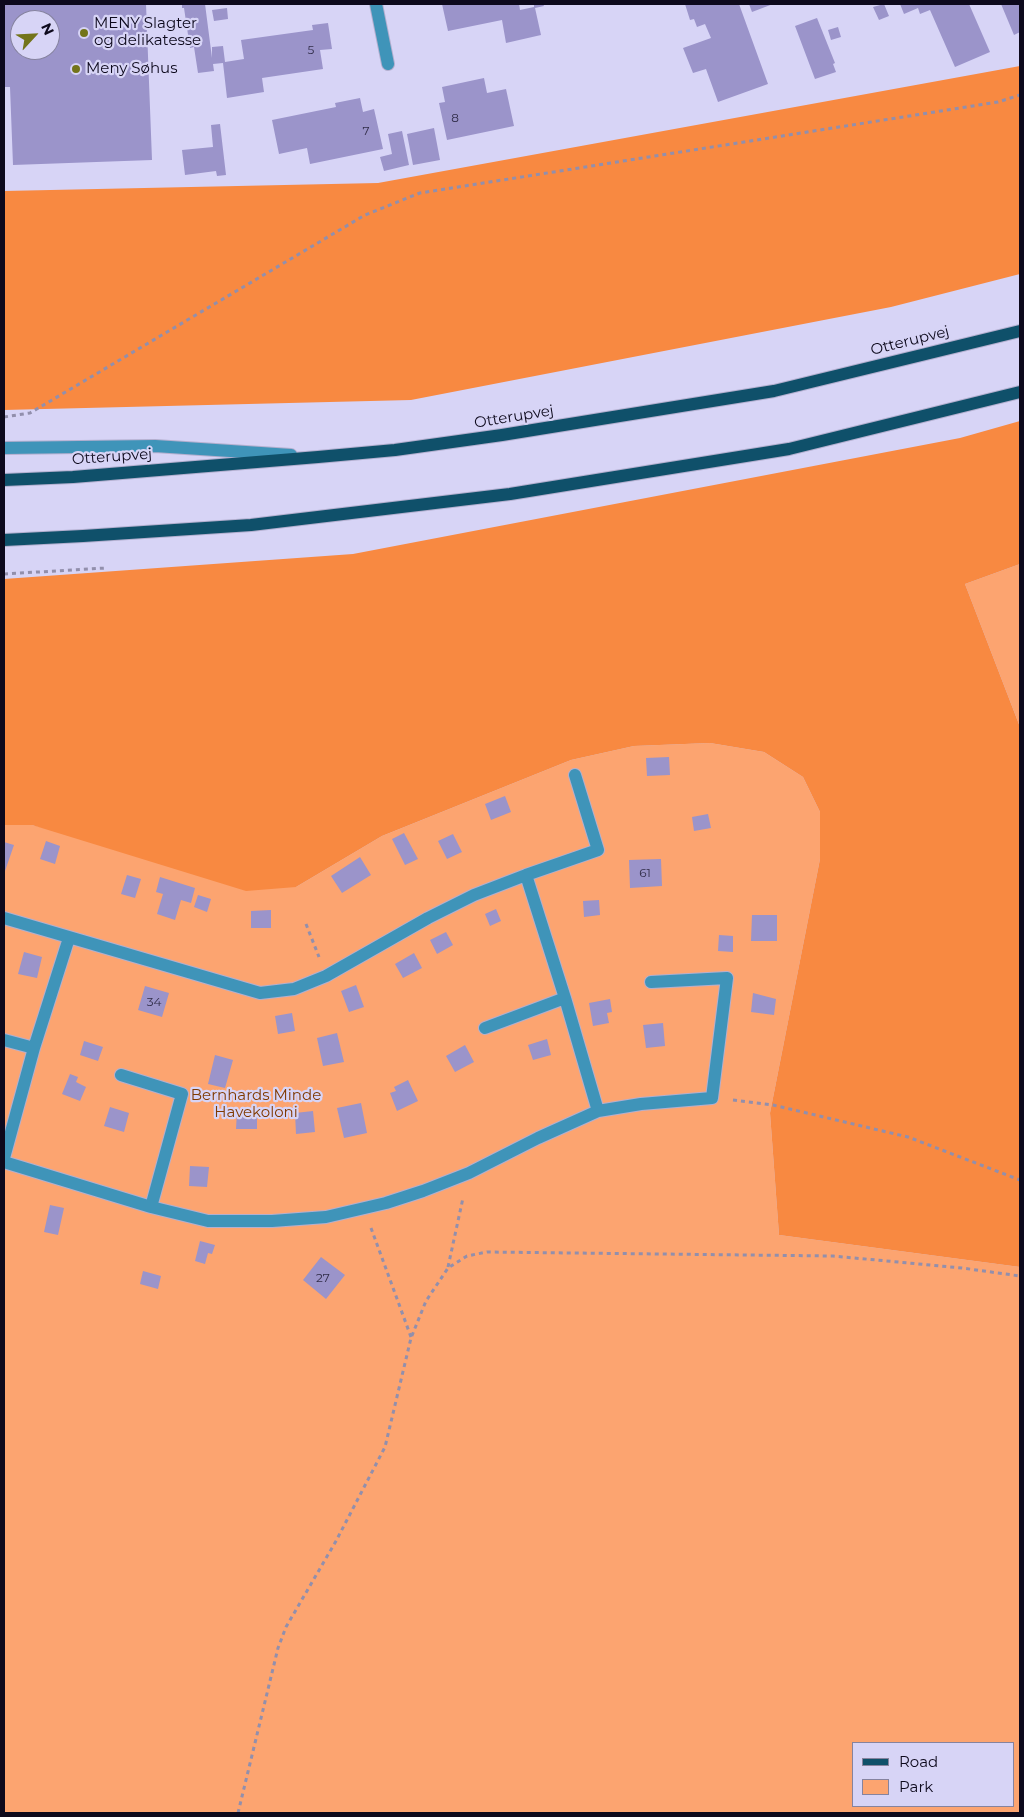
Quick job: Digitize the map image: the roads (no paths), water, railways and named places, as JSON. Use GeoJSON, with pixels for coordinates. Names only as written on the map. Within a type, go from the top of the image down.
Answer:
{"type":"FeatureCollection","features":[{"type":"Feature","properties":{"kind":"main road","name":"Otterupvej"},"geometry":{"type":"LineString","coordinates":[[4,480],[73,477],[318,457],[395,450],[502,435],[774,391],[1020,331]]}},
{"type":"Feature","properties":{"kind":"main road"},"geometry":{"type":"LineString","coordinates":[[4,540],[251,525],[510,494],[788,449],[1020,392]]}},
{"type":"Feature","properties":{"kind":"street"},"geometry":{"type":"LineString","coordinates":[[376,4],[388,64]]}},
{"type":"Feature","properties":{"kind":"street"},"geometry":{"type":"LineString","coordinates":[[4,448],[155,446],[318,457]]}},
{"type":"Feature","properties":{"kind":"street"},"geometry":{"type":"LineString","coordinates":[[4,918],[260,993],[294,989],[326,976],[474,895],[598,850],[575,775]]}},
{"type":"Feature","properties":{"kind":"street"},"geometry":{"type":"LineString","coordinates":[[526,875],[598,1111]]}},
{"type":"Feature","properties":{"kind":"street"},"geometry":{"type":"LineString","coordinates":[[69,938],[34,1048],[4,1160],[151,1207],[208,1221],[272,1221],[326,1217],[386,1203],[469,1173],[538,1138],[598,1111],[641,1104],[712,1098],[727,978],[651,982]]}},
{"type":"Feature","properties":{"kind":"street"},"geometry":{"type":"LineString","coordinates":[[485,1028],[565,998]]}},
{"type":"Feature","properties":{"kind":"street"},"geometry":{"type":"LineString","coordinates":[[4,1040],[34,1048]]}},
{"type":"Feature","properties":{"kind":"street"},"geometry":{"type":"LineString","coordinates":[[121,1075],[182,1094],[151,1207]]}},
{"type":"Feature","properties":{"kind":"place","name":"MENY Slagter og delikatesse"},"geometry":{"type":"Point","coordinates":[84,33]}},
{"type":"Feature","properties":{"kind":"place","name":"Meny Søhus"},"geometry":{"type":"Point","coordinates":[76,69]}},
{"type":"Feature","properties":{"kind":"park label","name":"Bernhards Minde Havekoloni"},"geometry":{"type":"Point","coordinates":[256,1104]}}]}
